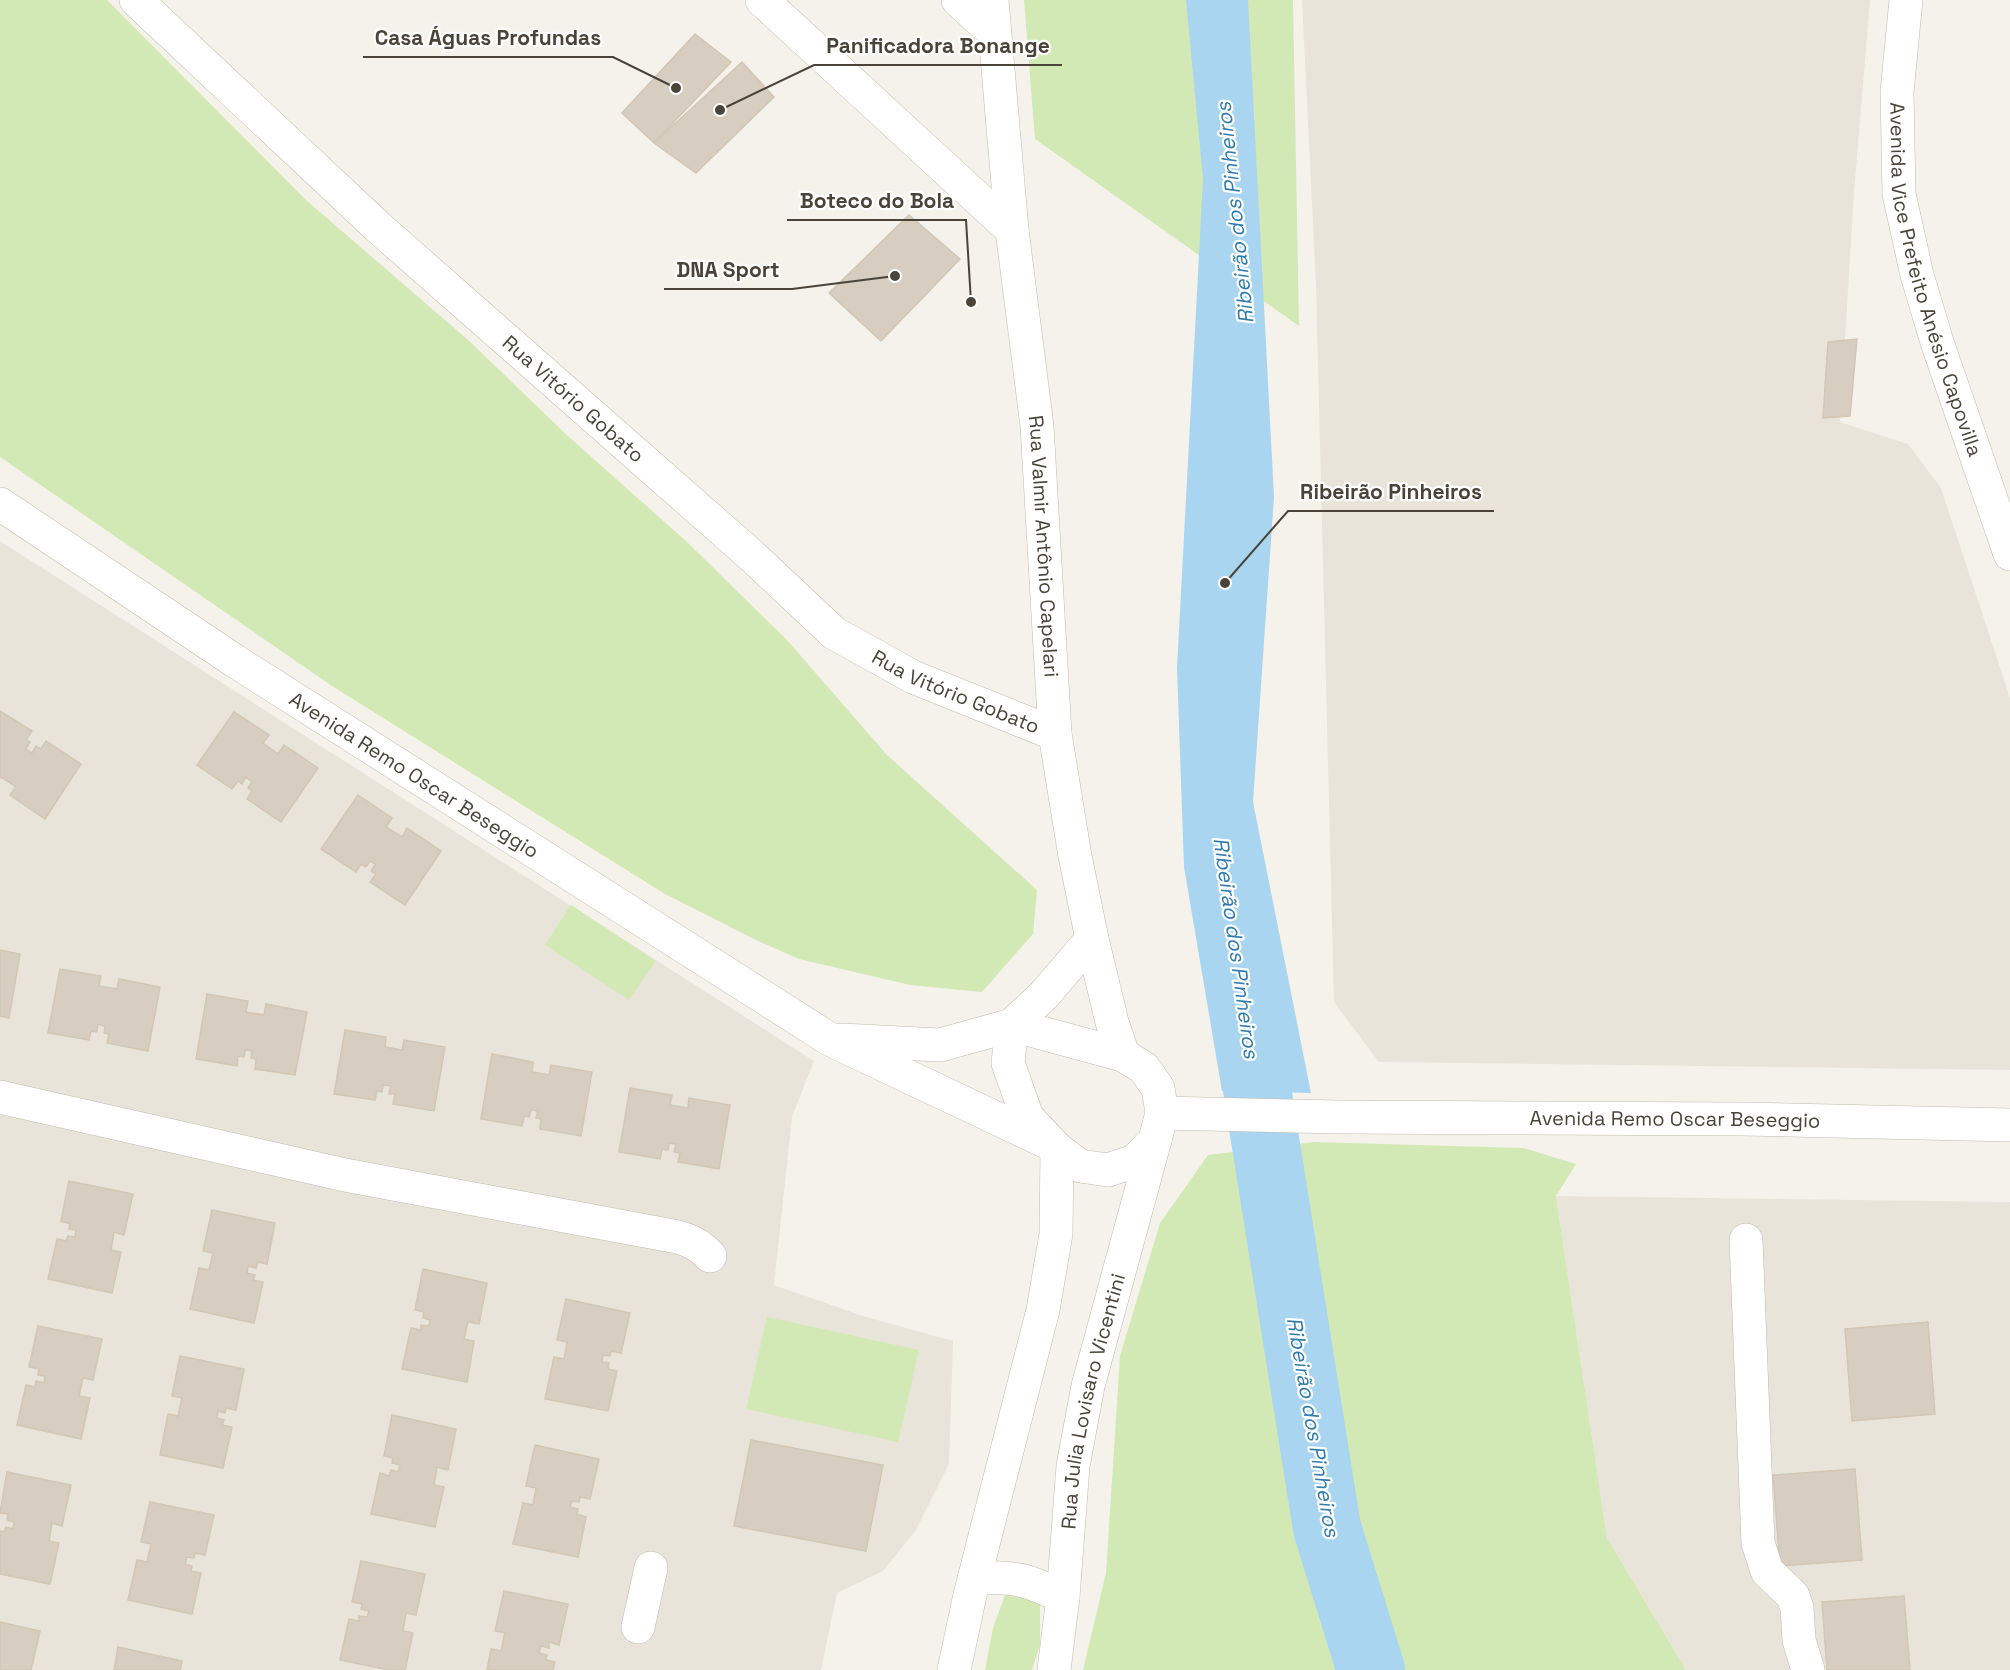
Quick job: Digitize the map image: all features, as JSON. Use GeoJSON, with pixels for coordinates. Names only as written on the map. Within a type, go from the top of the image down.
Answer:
{"type":"FeatureCollection","features":[{"type":"Feature","properties":{"kind":"street","name":"Rua Vitório Gobato"},"geometry":{"type":"LineString","coordinates":[[136,0],[378,227],[752,556],[834,633],[913,677],[1054,734]]}},
{"type":"Feature","properties":{"kind":"street"},"geometry":{"type":"LineString","coordinates":[[762,0],[1012,231]]}},
{"type":"Feature","properties":{"kind":"street"},"geometry":{"type":"LineString","coordinates":[[958,0],[994,33]]}},
{"type":"Feature","properties":{"kind":"street","name":"Rua Valmir Antônio Capelari"},"geometry":{"type":"LineString","coordinates":[[992,0],[1012,231],[1037,426],[1054,734],[1092,939],[1112,1022],[1123,1055]]}},
{"type":"Feature","properties":{"kind":"street","name":"Avenida Vice Prefeito Anésio Capovilla"},"geometry":{"type":"LineString","coordinates":[[1906,0],[1897,92],[1899,194],[1917,275],[1937,342],[2010,554]]}},
{"type":"Feature","properties":{"kind":"street","name":"Avenida Remo Oscar Beseggio"},"geometry":{"type":"LineString","coordinates":[[0,504],[235,661],[831,1040],[1055,1147]]}},
{"type":"Feature","properties":{"kind":"street","name":"Avenida Remo Oscar Beseggio"},"geometry":{"type":"LineString","coordinates":[[831,1040],[940,1045],[1012,1025],[1044,995],[1092,939]]}},
{"type":"Feature","properties":{"kind":"street"},"geometry":{"type":"LineString","coordinates":[[1012,1025],[1123,1055],[1144,1068],[1158,1088],[1159,1126],[1135,1161],[1108,1170],[1080,1166],[1055,1147],[1027,1117],[1008,1063],[1012,1025]]}},
{"type":"Feature","properties":{"kind":"street"},"geometry":{"type":"LineString","coordinates":[[0,1097],[345,1175],[678,1237],[692,1241],[710,1256]]}},
{"type":"Feature","properties":{"kind":"street","name":"Avenida Remo Oscar Beseggio"},"geometry":{"type":"LineString","coordinates":[[1159,1126],[1218,1113],[1340,1117],[1742,1119],[2010,1125]]}},
{"type":"Feature","properties":{"kind":"street","name":"Rua Julia Lovisaro Vicentini"},"geometry":{"type":"LineString","coordinates":[[1054,1670],[1063,1597],[1073,1466],[1088,1386],[1159,1126]]}},
{"type":"Feature","properties":{"kind":"street"},"geometry":{"type":"LineString","coordinates":[[954,1670],[974,1578],[1043,1310],[1056,1234],[1055,1147]]}},
{"type":"Feature","properties":{"kind":"street"},"geometry":{"type":"LineString","coordinates":[[1746,1240],[1758,1544],[1767,1571],[1793,1596],[1797,1608],[1799,1640],[1808,1670]]}},
{"type":"Feature","properties":{"kind":"street"},"geometry":{"type":"LineString","coordinates":[[639,1627],[651,1568]]}},
{"type":"Feature","properties":{"kind":"street"},"geometry":{"type":"LineString","coordinates":[[974,1578],[999,1576],[1018,1579],[1063,1597]]}},
{"type":"Feature","properties":{"kind":"shaded area"},"geometry":{"type":"Polygon","coordinates":[[[1302,0],[1870,0],[1854,192],[1840,422],[1908,444],[1941,488],[2010,698],[2010,1070],[1379,1062],[1334,1002],[1316,285],[1302,0]]]}},
{"type":"Feature","properties":{"kind":"shaded area"},"geometry":{"type":"Polygon","coordinates":[[[0,541],[814,1061],[792,1117],[774,1285],[863,1316],[953,1341],[949,1464],[916,1530],[883,1571],[837,1593],[821,1670],[0,1670],[0,541]]]}},
{"type":"Feature","properties":{"kind":"shaded area"},"geometry":{"type":"Polygon","coordinates":[[[1556,1196],[2010,1202],[2010,1670],[1686,1670],[1607,1538],[1556,1196]]]}},
{"type":"Feature","properties":{"kind":"green space"},"geometry":{"type":"Polygon","coordinates":[[[0,0],[107,0],[306,200],[467,339],[569,437],[686,541],[787,640],[887,755],[1037,890],[1033,934],[982,992],[910,985],[799,959],[665,894],[332,686],[0,457],[0,0]]]}},
{"type":"Feature","properties":{"kind":"green space"},"geometry":{"type":"Polygon","coordinates":[[[1024,0],[1293,0],[1299,326],[1035,139],[1024,0]]]}},
{"type":"Feature","properties":{"kind":"green space"},"geometry":{"type":"Polygon","coordinates":[[[571,905],[656,961],[629,1000],[545,945],[571,905]]]}},
{"type":"Feature","properties":{"kind":"green space"},"geometry":{"type":"Polygon","coordinates":[[[1314,1142],[1523,1148],[1576,1164],[1556,1196],[1607,1538],[1686,1670],[1083,1670],[1106,1573],[1120,1356],[1160,1223],[1208,1155],[1314,1142]]]}},
{"type":"Feature","properties":{"kind":"green space"},"geometry":{"type":"Polygon","coordinates":[[[767,1317],[919,1350],[898,1442],[746,1409],[767,1317]]]}},
{"type":"Feature","properties":{"kind":"green space"},"geometry":{"type":"Polygon","coordinates":[[[1005,1595],[1040,1601],[1040,1645],[1032,1670],[985,1670],[993,1628],[1005,1595]]]}},
{"type":"Feature","properties":{"kind":"water"},"geometry":{"type":"Polygon","coordinates":[[[1186,0],[1248,0],[1274,497],[1253,802],[1311,1093],[1222,1091],[1184,867],[1177,668],[1203,179],[1186,0]]]}},
{"type":"Feature","properties":{"kind":"building"},"geometry":{"type":"Polygon","coordinates":[[[695,34],[731,62],[654,143],[622,113],[695,34]]]}},
{"type":"Feature","properties":{"kind":"building"},"geometry":{"type":"Polygon","coordinates":[[[742,62],[774,97],[696,173],[654,143],[742,62]]]}},
{"type":"Feature","properties":{"kind":"building"},"geometry":{"type":"Polygon","coordinates":[[[909,215],[960,259],[881,341],[829,293],[909,215]]]}},
{"type":"Feature","properties":{"kind":"building"},"geometry":{"type":"Polygon","coordinates":[[[1857,339],[1850,416],[1823,418],[1828,342],[1857,339]]]}},
{"type":"Feature","properties":{"kind":"building"},"geometry":{"type":"Polygon","coordinates":[[[0,711],[32,731],[26,740],[30,742],[26,749],[32,753],[36,746],[41,749],[46,741],[81,764],[45,819],[10,795],[16,787],[0,778],[0,711]]]}},
{"type":"Feature","properties":{"kind":"building"},"geometry":{"type":"Polygon","coordinates":[[[234,712],[269,735],[263,743],[278,754],[284,745],[318,768],[281,822],[247,799],[252,791],[248,788],[252,782],[246,777],[242,784],[238,781],[232,789],[197,765],[234,712]]]}},
{"type":"Feature","properties":{"kind":"building"},"geometry":{"type":"Polygon","coordinates":[[[358,795],[392,818],[386,827],[402,837],[407,828],[441,851],[405,905],[370,882],[376,874],[371,871],[376,864],[370,861],[366,867],[361,864],[356,872],[321,849],[358,795]]]}},
{"type":"Feature","properties":{"kind":"building"},"geometry":{"type":"Polygon","coordinates":[[[0,950],[20,954],[9,1018],[0,1016],[0,950]]]}},
{"type":"Feature","properties":{"kind":"building"},"geometry":{"type":"Polygon","coordinates":[[[60,969],[101,976],[99,986],[117,989],[119,979],[160,987],[148,1051],[107,1043],[109,1034],[104,1033],[105,1026],[98,1024],[97,1032],[91,1031],[89,1040],[48,1033],[60,969]]]}},
{"type":"Feature","properties":{"kind":"building"},"geometry":{"type":"Polygon","coordinates":[[[207,994],[248,1001],[246,1012],[264,1015],[266,1004],[307,1012],[295,1075],[255,1069],[256,1059],[251,1058],[252,1051],[245,1050],[244,1057],[238,1056],[237,1066],[196,1059],[207,994]]]}},
{"type":"Feature","properties":{"kind":"building"},"geometry":{"type":"Polygon","coordinates":[[[345,1030],[386,1037],[385,1047],[402,1050],[404,1040],[445,1047],[434,1111],[393,1104],[395,1094],[389,1094],[391,1086],[383,1085],[382,1092],[377,1091],[375,1100],[334,1094],[345,1030]]]}},
{"type":"Feature","properties":{"kind":"building"},"geometry":{"type":"Polygon","coordinates":[[[492,1054],[533,1062],[532,1072],[549,1075],[551,1065],[592,1072],[581,1136],[540,1129],[541,1119],[536,1118],[538,1111],[531,1110],[529,1117],[524,1116],[522,1126],[481,1119],[492,1054]]]}},
{"type":"Feature","properties":{"kind":"building"},"geometry":{"type":"Polygon","coordinates":[[[630,1088],[672,1095],[670,1105],[688,1108],[689,1098],[730,1105],[719,1169],[678,1162],[680,1153],[674,1152],[676,1144],[669,1143],[668,1150],[662,1149],[660,1159],[619,1152],[630,1088]]]}},
{"type":"Feature","properties":{"kind":"building"},"geometry":{"type":"Polygon","coordinates":[[[69,1181],[133,1194],[124,1235],[114,1232],[111,1250],[121,1252],[112,1293],[48,1279],[57,1239],[66,1241],[68,1236],[75,1237],[76,1230],[69,1229],[70,1224],[61,1221],[69,1181]]]}},
{"type":"Feature","properties":{"kind":"building"},"geometry":{"type":"Polygon","coordinates":[[[212,1210],[275,1223],[267,1264],[258,1262],[256,1268],[248,1266],[247,1273],[255,1275],[253,1280],[263,1282],[254,1323],[190,1309],[199,1268],[209,1270],[213,1253],[203,1251],[212,1210]]]}},
{"type":"Feature","properties":{"kind":"building"},"geometry":{"type":"Polygon","coordinates":[[[423,1269],[487,1283],[479,1324],[468,1322],[464,1339],[474,1341],[467,1382],[402,1369],[411,1328],[421,1330],[421,1325],[429,1326],[430,1320],[423,1318],[424,1312],[415,1310],[423,1269]]]}},
{"type":"Feature","properties":{"kind":"building"},"geometry":{"type":"Polygon","coordinates":[[[566,1299],[630,1313],[621,1353],[611,1351],[610,1356],[603,1355],[602,1362],[609,1363],[608,1369],[617,1371],[608,1411],[545,1399],[554,1357],[564,1359],[567,1342],[557,1340],[566,1299]]]}},
{"type":"Feature","properties":{"kind":"building"},"geometry":{"type":"Polygon","coordinates":[[[1928,1322],[1935,1414],[1852,1421],[1845,1329],[1928,1322]]]}},
{"type":"Feature","properties":{"kind":"building"},"geometry":{"type":"Polygon","coordinates":[[[38,1326],[102,1339],[93,1380],[83,1378],[79,1396],[90,1398],[81,1439],[17,1425],[26,1385],[35,1387],[36,1381],[44,1383],[45,1376],[38,1375],[39,1369],[29,1367],[38,1326]]]}},
{"type":"Feature","properties":{"kind":"building"},"geometry":{"type":"Polygon","coordinates":[[[180,1356],[244,1369],[236,1410],[226,1408],[225,1413],[218,1411],[217,1418],[224,1420],[222,1425],[232,1427],[223,1468],[160,1455],[168,1414],[178,1416],[182,1398],[172,1396],[180,1356]]]}},
{"type":"Feature","properties":{"kind":"building"},"geometry":{"type":"Polygon","coordinates":[[[392,1415],[456,1429],[448,1470],[437,1467],[434,1485],[444,1487],[435,1527],[371,1514],[380,1473],[389,1476],[391,1470],[398,1472],[400,1465],[392,1463],[393,1458],[384,1456],[392,1415]]]}},
{"type":"Feature","properties":{"kind":"building"},"geometry":{"type":"Polygon","coordinates":[[[751,1440],[883,1465],[866,1551],[734,1526],[751,1440]]]}},
{"type":"Feature","properties":{"kind":"building"},"geometry":{"type":"Polygon","coordinates":[[[535,1445],[599,1459],[590,1499],[580,1497],[579,1502],[572,1501],[570,1507],[578,1509],[577,1514],[586,1517],[578,1557],[513,1544],[523,1503],[533,1505],[536,1488],[526,1486],[535,1445]]]}},
{"type":"Feature","properties":{"kind":"building"},"geometry":{"type":"Polygon","coordinates":[[[1855,1469],[1862,1560],[1780,1566],[1773,1475],[1855,1469]]]}},
{"type":"Feature","properties":{"kind":"building"},"geometry":{"type":"Polygon","coordinates":[[[7,1472],[71,1485],[62,1526],[52,1523],[49,1541],[59,1543],[50,1584],[0,1574],[0,1531],[4,1532],[6,1527],[13,1529],[14,1522],[7,1520],[8,1514],[0,1513],[7,1472]]]}},
{"type":"Feature","properties":{"kind":"building"},"geometry":{"type":"Polygon","coordinates":[[[150,1502],[214,1515],[205,1555],[195,1553],[194,1558],[187,1557],[185,1564],[192,1566],[191,1571],[201,1573],[192,1614],[128,1600],[137,1560],[147,1562],[151,1544],[141,1542],[150,1502]]]}},
{"type":"Feature","properties":{"kind":"building"},"geometry":{"type":"Polygon","coordinates":[[[361,1561],[425,1574],[416,1615],[406,1613],[403,1631],[413,1633],[405,1670],[389,1670],[340,1660],[349,1619],[359,1621],[359,1616],[367,1617],[369,1611],[361,1609],[362,1604],[352,1602],[361,1561]]]}},
{"type":"Feature","properties":{"kind":"building"},"geometry":{"type":"Polygon","coordinates":[[[504,1591],[568,1604],[559,1645],[549,1642],[549,1648],[541,1646],[539,1653],[547,1655],[546,1660],[555,1662],[553,1670],[487,1670],[491,1649],[501,1651],[505,1633],[495,1631],[504,1591]]]}},
{"type":"Feature","properties":{"kind":"building"},"geometry":{"type":"Polygon","coordinates":[[[1904,1596],[1910,1670],[1827,1670],[1822,1602],[1904,1596]]]}},
{"type":"Feature","properties":{"kind":"building"},"geometry":{"type":"Polygon","coordinates":[[[0,1622],[40,1631],[31,1670],[0,1670],[0,1622]]]}},
{"type":"Feature","properties":{"kind":"building"},"geometry":{"type":"Polygon","coordinates":[[[118,1647],[182,1661],[180,1670],[114,1670],[118,1647]]]}},
{"type":"Feature","properties":{"kind":"waterway","name":"Ribeirão dos Pinheiros"},"geometry":{"type":"LineString","coordinates":[[1243,1001],[1327,1528],[1371,1670]]}},
{"type":"Feature","properties":{"kind":"place","name":"Casa Águas Profundas"},"geometry":{"type":"Point","coordinates":[676,88]}},
{"type":"Feature","properties":{"kind":"place","name":"Panificadora Bonange"},"geometry":{"type":"Point","coordinates":[720,110]}},
{"type":"Feature","properties":{"kind":"place","name":"DNA Sport"},"geometry":{"type":"Point","coordinates":[895,276]}},
{"type":"Feature","properties":{"kind":"place","name":"Boteco do Bola"},"geometry":{"type":"Point","coordinates":[971,302]}},
{"type":"Feature","properties":{"kind":"place","name":"Ribeirão Pinheiros"},"geometry":{"type":"Point","coordinates":[1225,583]}}]}
